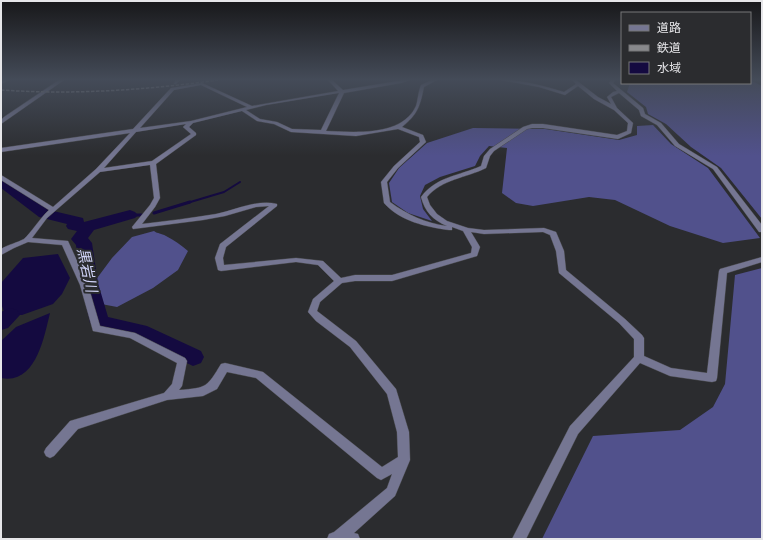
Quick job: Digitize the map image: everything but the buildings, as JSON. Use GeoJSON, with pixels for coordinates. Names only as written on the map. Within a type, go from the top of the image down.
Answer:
{"type":"FeatureCollection","features":[{"type":"Feature","properties":{"kind":"street"},"geometry":{"type":"LineString","coordinates":[[1,123],[25,105]]}},
{"type":"Feature","properties":{"kind":"street"},"geometry":{"type":"LineString","coordinates":[[27,240],[45,217],[98,170],[157,105]]}},
{"type":"Feature","properties":{"kind":"street"},"geometry":{"type":"LineString","coordinates":[[247,105],[251,107]]}},
{"type":"Feature","properties":{"kind":"street"},"geometry":{"type":"LineString","coordinates":[[1,150],[191,122],[262,105]]}},
{"type":"Feature","properties":{"kind":"street"},"geometry":{"type":"LineString","coordinates":[[323,132],[336,105]]}},
{"type":"Feature","properties":{"kind":"street"},"geometry":{"type":"LineString","coordinates":[[243,110],[259,120],[275,123],[291,130],[356,134],[398,127],[409,119],[418,105]]}},
{"type":"Feature","properties":{"kind":"street"},"geometry":{"type":"LineString","coordinates":[[342,538],[391,492],[404,460],[403,432],[392,392],[353,344],[319,319],[312,312],[316,301],[339,281],[355,278],[392,278],[474,254],[476,247],[465,229],[437,220],[427,208],[424,197],[430,188],[442,181],[474,172],[484,167],[487,156],[492,150],[525,128],[532,126],[563,129],[609,137],[623,136],[629,132],[631,123],[616,109],[609,105]]}},
{"type":"Feature","properties":{"kind":"street"},"geometry":{"type":"LineString","coordinates":[[614,105],[616,109]]}},
{"type":"Feature","properties":{"kind":"street"},"geometry":{"type":"LineString","coordinates":[[636,105],[641,109],[643,115],[659,124],[677,145],[715,168],[762,230]]}},
{"type":"Feature","properties":{"kind":"street"},"geometry":{"type":"LineString","coordinates":[[98,170],[153,163],[168,154],[175,147],[194,134],[186,127],[191,122]]}},
{"type":"Feature","properties":{"kind":"street"},"geometry":{"type":"LineString","coordinates":[[398,127],[420,136],[423,142],[396,167],[384,182],[387,203],[402,215],[424,224],[484,232],[544,230],[553,234],[560,251],[562,271],[622,321],[639,338],[640,358],[574,430],[519,539]]}},
{"type":"Feature","properties":{"kind":"street"},"geometry":{"type":"LineString","coordinates":[[153,163],[157,198],[153,206],[136,227],[225,214],[268,203],[275,205],[223,246],[219,258],[221,268],[302,260],[320,262],[339,281]]}},
{"type":"Feature","properties":{"kind":"street"},"geometry":{"type":"LineString","coordinates":[[1,177],[53,210]]}},
{"type":"Feature","properties":{"kind":"street"},"geometry":{"type":"LineString","coordinates":[[1,253],[11,246],[27,240],[65,243],[84,285],[96,329],[132,335],[182,361],[177,386],[167,396]]}},
{"type":"Feature","properties":{"kind":"street"},"geometry":{"type":"LineString","coordinates":[[640,358],[670,372],[712,378],[723,271],[762,259]]}},
{"type":"Feature","properties":{"kind":"street"},"geometry":{"type":"LineString","coordinates":[[50,452],[74,425],[167,396],[199,393],[213,386],[225,367],[259,375],[381,474],[404,460]]}},
{"type":"Feature","properties":{"kind":"shaded area"},"geometry":{"type":"Polygon","coordinates":[[[644,105],[762,105],[762,219],[721,168],[691,147],[666,124],[648,114],[646,107],[644,105]]]}},
{"type":"Feature","properties":{"kind":"shaded area"},"geometry":{"type":"Polygon","coordinates":[[[653,125],[671,144],[708,168],[760,238],[723,243],[670,226],[615,200],[589,197],[533,206],[516,203],[502,193],[507,148],[489,146],[480,156],[475,166],[440,177],[425,185],[420,196],[423,209],[432,221],[408,213],[392,202],[389,183],[399,168],[427,143],[473,128],[545,129],[619,140],[637,135],[637,126],[653,125]]]}},
{"type":"Feature","properties":{"kind":"shaded area"},"geometry":{"type":"Polygon","coordinates":[[[154,231],[172,239],[188,251],[178,270],[153,288],[117,307],[96,303],[92,285],[112,258],[132,237],[154,231]]]}},
{"type":"Feature","properties":{"kind":"shaded area"},"geometry":{"type":"Polygon","coordinates":[[[762,268],[762,539],[542,539],[593,436],[680,430],[713,407],[725,384],[735,275],[762,268]]]}},
{"type":"Feature","properties":{"kind":"water"},"geometry":{"type":"Polygon","coordinates":[[[58,254],[70,278],[62,294],[53,304],[22,315],[5,315],[1,303],[1,283],[23,258],[58,254]]]}},
{"type":"Feature","properties":{"kind":"water"},"geometry":{"type":"Polygon","coordinates":[[[50,313],[41,346],[30,367],[23,374],[13,378],[1,378],[1,341],[16,327],[50,313]]]}},
{"type":"Feature","properties":{"kind":"waterway","name":"黒岩川"},"geometry":{"type":"LineString","coordinates":[[1,181],[44,214],[77,221],[74,226],[88,227]]}},
{"type":"Feature","properties":{"kind":"waterway"},"geometry":{"type":"LineString","coordinates":[[187,203],[224,192],[240,182]]}},
{"type":"Feature","properties":{"kind":"waterway"},"geometry":{"type":"LineString","coordinates":[[154,213],[190,202]]}},
{"type":"Feature","properties":{"kind":"waterway"},"geometry":{"type":"LineString","coordinates":[[130,215],[142,215]]}},
{"type":"Feature","properties":{"kind":"waterway"},"geometry":{"type":"LineString","coordinates":[[88,227],[130,215]]}},
{"type":"Feature","properties":{"kind":"waterway","name":"黒岩川"},"geometry":{"type":"LineString","coordinates":[[88,227],[79,239],[84,243],[89,283],[100,323],[140,331],[193,357]]}},
{"type":"Feature","properties":{"kind":"waterway"},"geometry":{"type":"LineString","coordinates":[[1,323],[10,315]]}}]}
